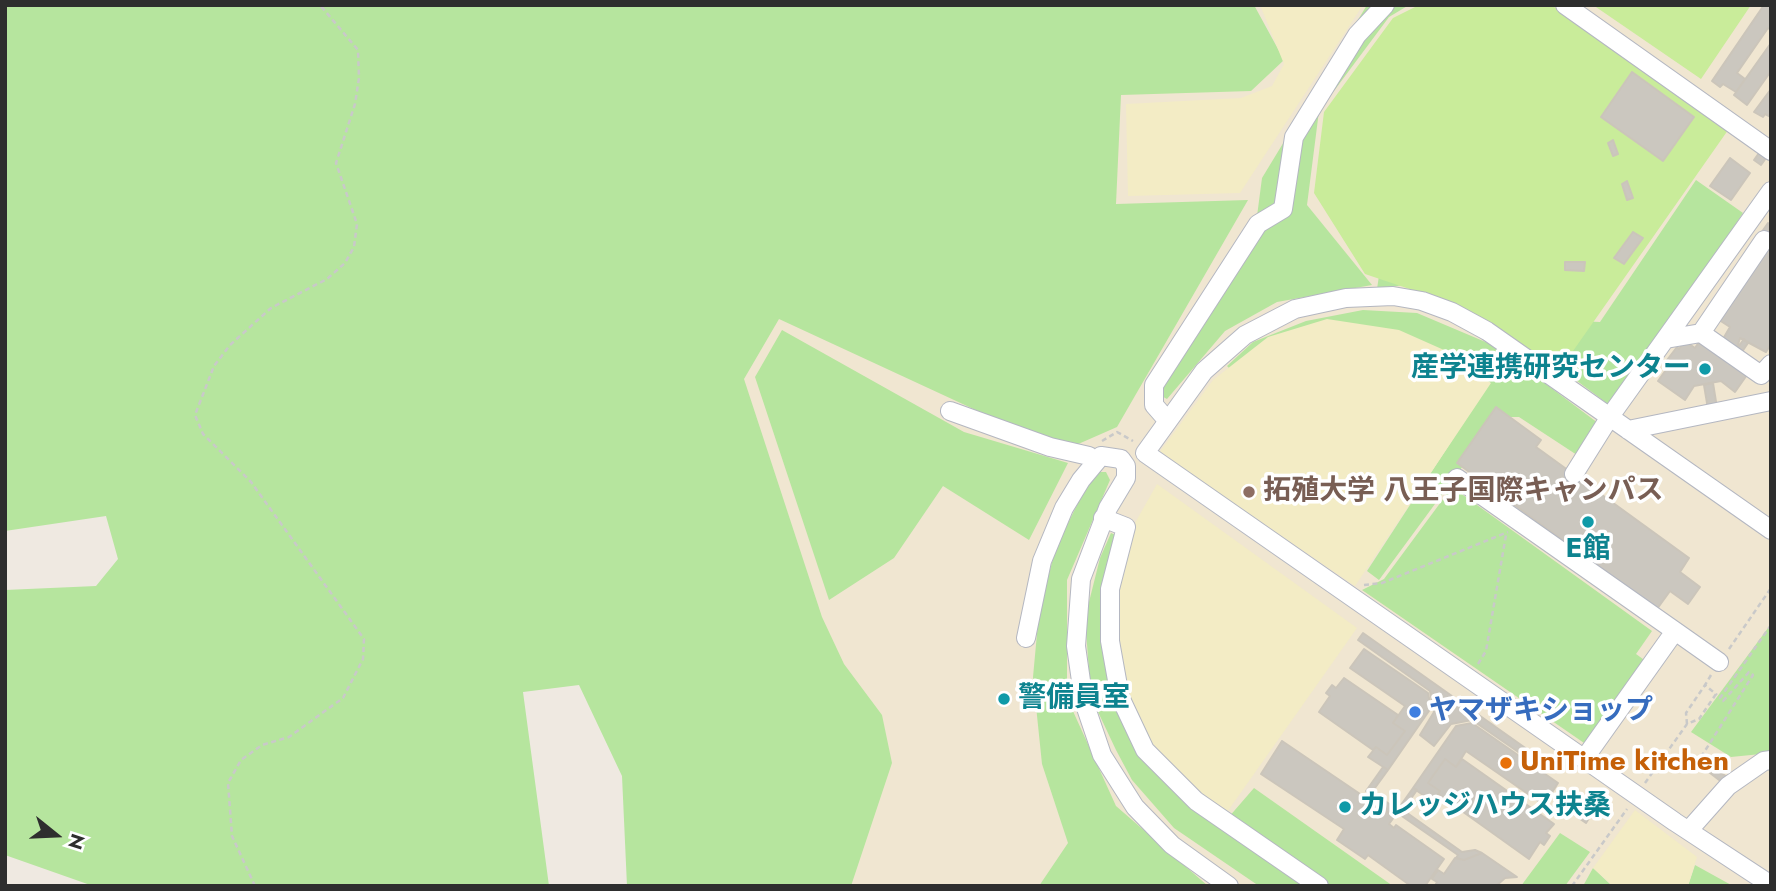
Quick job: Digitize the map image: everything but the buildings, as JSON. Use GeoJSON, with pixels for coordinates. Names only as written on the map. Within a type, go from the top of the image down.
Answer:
{"type":"FeatureCollection","features":[{"type":"Feature","properties":{"kind":"lane"},"geometry":{"type":"LineString","coordinates":[[1167,420],[1154,405],[1154,385],[1258,223],[1283,209],[1294,137],[1357,35],[1385,5]]}},
{"type":"Feature","properties":{"kind":"lane"},"geometry":{"type":"LineString","coordinates":[[1564,5],[1771,151]]}},
{"type":"Feature","properties":{"kind":"lane"},"geometry":{"type":"LineString","coordinates":[[1574,474],[1611,415],[1771,191]]}},
{"type":"Feature","properties":{"kind":"lane"},"geometry":{"type":"LineString","coordinates":[[1700,333],[1764,240]]}},
{"type":"Feature","properties":{"kind":"lane"},"geometry":{"type":"LineString","coordinates":[[1126,466],[1145,453],[1204,371],[1245,335],[1269,320],[1308,306],[1368,296],[1422,301],[1452,312],[1487,331],[1611,415],[1628,430],[1771,530]]}},
{"type":"Feature","properties":{"kind":"lane"},"geometry":{"type":"LineString","coordinates":[[1666,339],[1700,333],[1766,369],[1744,405]]}},
{"type":"Feature","properties":{"kind":"lane"},"geometry":{"type":"LineString","coordinates":[[1628,430],[1771,401]]}},
{"type":"Feature","properties":{"kind":"lane"},"geometry":{"type":"LineString","coordinates":[[950,411],[1050,447],[1088,456]]}},
{"type":"Feature","properties":{"kind":"lane"},"geometry":{"type":"LineString","coordinates":[[1145,453],[1584,759],[1771,885]]}},
{"type":"Feature","properties":{"kind":"lane"},"geometry":{"type":"LineString","coordinates":[[1026,638],[1042,561],[1064,508],[1081,480],[1101,456],[1121,459],[1126,466],[1126,478],[1103,518],[1082,579],[1076,618],[1078,673],[1091,729],[1112,773],[1135,807],[1172,845],[1229,886]]}},
{"type":"Feature","properties":{"kind":"lane"},"geometry":{"type":"LineString","coordinates":[[1457,478],[1512,527],[1719,662]]}},
{"type":"Feature","properties":{"kind":"lane"},"geometry":{"type":"LineString","coordinates":[[1103,518],[1126,527],[1110,589],[1110,641],[1120,697],[1145,750],[1196,801],[1318,886]]}},
{"type":"Feature","properties":{"kind":"lane"},"geometry":{"type":"LineString","coordinates":[[1584,759],[1675,631]]}},
{"type":"Feature","properties":{"kind":"lane"},"geometry":{"type":"LineString","coordinates":[[1689,830],[1728,786],[1764,761],[1771,760]]}},
{"type":"Feature","properties":{"kind":"path"},"geometry":{"type":"LineString","coordinates":[[254,886],[232,836],[228,783],[241,760],[262,745],[289,737],[343,698],[363,659],[364,639],[251,482],[203,434],[195,415],[214,366],[230,345],[271,308],[327,279],[345,263],[354,247],[357,224],[336,163],[355,104],[359,78],[358,50],[320,5]]}},
{"type":"Feature","properties":{"kind":"path"},"geometry":{"type":"LineString","coordinates":[[1361,585],[1382,583],[1512,527]]}},
{"type":"Feature","properties":{"kind":"path"},"geometry":{"type":"LineString","coordinates":[[1473,673],[1486,651],[1512,527]]}},
{"type":"Feature","properties":{"kind":"path"},"geometry":{"type":"LineString","coordinates":[[1741,632],[1771,588]]}},
{"type":"Feature","properties":{"kind":"path"},"geometry":{"type":"LineString","coordinates":[[1664,757],[1696,765],[1753,675],[1749,672],[1723,701],[1720,698],[1771,625]]}},
{"type":"Feature","properties":{"kind":"path"},"geometry":{"type":"LineString","coordinates":[[1705,685],[1686,713],[1687,724],[1699,719],[1716,694]]}},
{"type":"Feature","properties":{"kind":"shaded area","name":"拓殖大学 八王子国際キャンパス"},"geometry":{"type":"Polygon","coordinates":[[[1127,5],[1771,5],[1771,886],[841,886],[712,355],[1029,159],[1127,5]]]}},
{"type":"Feature","properties":{"kind":"green space"},"geometry":{"type":"Polygon","coordinates":[[[5,5],[1254,5],[1284,60],[1251,91],[1121,95],[1116,204],[1248,200],[1117,427],[1076,445],[1021,431],[779,319],[744,379],[822,617],[844,664],[882,715],[892,763],[851,886],[627,886],[622,776],[579,685],[523,692],[549,886],[93,886],[5,855],[5,590],[96,586],[118,559],[106,516],[5,531],[5,5]]]}},
{"type":"Feature","properties":{"kind":"green space"},"geometry":{"type":"Polygon","coordinates":[[[1367,5],[1409,5],[1389,17],[1319,111],[1307,205],[1372,285],[1277,302],[1225,331],[1167,399],[1149,389],[1254,239],[1262,178],[1367,5]]]}},
{"type":"Feature","properties":{"kind":"green space"},"geometry":{"type":"Polygon","coordinates":[[[1419,5],[1551,5],[1733,123],[1559,371],[1460,306],[1365,274],[1314,193],[1324,112],[1393,18],[1419,5]]]}},
{"type":"Feature","properties":{"kind":"green space"},"geometry":{"type":"Polygon","coordinates":[[[1593,5],[1751,5],[1701,79],[1593,5]]]}},
{"type":"Feature","properties":{"kind":"green space"},"geometry":{"type":"Polygon","coordinates":[[[1696,180],[1743,213],[1686,299],[1608,404],[1479,308],[1404,285],[1377,289],[1380,269],[1511,318],[1600,322],[1696,180]]]}},
{"type":"Feature","properties":{"kind":"green space"},"geometry":{"type":"Polygon","coordinates":[[[1363,310],[1417,313],[1495,346],[1598,423],[1577,455],[1519,417],[1499,417],[1379,580],[1367,571],[1490,382],[1235,374],[1227,366],[1253,342],[1306,321],[1363,310]]]}},
{"type":"Feature","properties":{"kind":"green space"},"geometry":{"type":"Polygon","coordinates":[[[782,330],[964,432],[1068,463],[1029,540],[943,486],[894,558],[829,600],[755,377],[782,330]]]}},
{"type":"Feature","properties":{"kind":"green space"},"geometry":{"type":"Polygon","coordinates":[[[1100,472],[1106,472],[1110,480],[1067,580],[1067,698],[1116,806],[1208,886],[1039,886],[1068,843],[1042,764],[1033,677],[1039,612],[1056,547],[1086,487],[1100,472]]]}},
{"type":"Feature","properties":{"kind":"green space"},"geometry":{"type":"Polygon","coordinates":[[[1452,487],[1652,631],[1636,654],[1647,662],[1587,745],[1362,590],[1384,579],[1452,487]]]}},
{"type":"Feature","properties":{"kind":"green space"},"geometry":{"type":"Polygon","coordinates":[[[1111,533],[1120,537],[1102,597],[1105,667],[1122,720],[1167,784],[1305,886],[1259,886],[1174,828],[1132,780],[1091,697],[1085,618],[1100,558],[1111,533]]]}},
{"type":"Feature","properties":{"kind":"green space"},"geometry":{"type":"Polygon","coordinates":[[[1771,624],[1771,753],[1731,757],[1691,732],[1771,624]]]}},
{"type":"Feature","properties":{"kind":"green space"},"geometry":{"type":"Polygon","coordinates":[[[1254,788],[1393,886],[1331,886],[1228,818],[1254,788]]]}},
{"type":"Feature","properties":{"kind":"green space"},"geometry":{"type":"Polygon","coordinates":[[[1560,833],[1590,852],[1565,886],[1521,886],[1560,833]]]}},
{"type":"Feature","properties":{"kind":"green space"},"geometry":{"type":"Polygon","coordinates":[[[1695,865],[1733,886],[1688,886],[1695,865]]]}},
{"type":"Feature","properties":{"kind":"green space"},"geometry":{"type":"Polygon","coordinates":[[[1593,868],[1612,886],[1583,886],[1593,868]]]}},
{"type":"Feature","properties":{"kind":"sand"},"geometry":{"type":"Polygon","coordinates":[[[1260,5],[1363,5],[1240,193],[1128,196],[1126,104],[1241,98],[1272,86],[1284,64],[1260,5]]]}},
{"type":"Feature","properties":{"kind":"sand"},"geometry":{"type":"Polygon","coordinates":[[[1327,319],[1399,330],[1444,350],[1491,383],[1355,586],[1159,453],[1213,380],[1268,337],[1327,319]]]}},
{"type":"Feature","properties":{"kind":"sand"},"geometry":{"type":"Polygon","coordinates":[[[1157,484],[1357,628],[1225,815],[1186,785],[1149,745],[1125,699],[1114,635],[1117,587],[1135,523],[1157,484]]]}},
{"type":"Feature","properties":{"kind":"sand"},"geometry":{"type":"Polygon","coordinates":[[[1635,810],[1697,857],[1688,886],[1613,886],[1593,868],[1635,810]]]}},
{"type":"Feature","properties":{"kind":"place","name":"産学連携研究センター"},"geometry":{"type":"Point","coordinates":[1705,369]}},
{"type":"Feature","properties":{"kind":"place","name":"拓殖大学 八王子国際キャンパス"},"geometry":{"type":"Point","coordinates":[1249,492]}},
{"type":"Feature","properties":{"kind":"place","name":"E館"},"geometry":{"type":"Point","coordinates":[1588,522]}},
{"type":"Feature","properties":{"kind":"place","name":"警備員室"},"geometry":{"type":"Point","coordinates":[1004,699]}},
{"type":"Feature","properties":{"kind":"place","name":"ヤマザキショップ"},"geometry":{"type":"Point","coordinates":[1415,712]}},
{"type":"Feature","properties":{"kind":"place","name":"UniTime kitchen"},"geometry":{"type":"Point","coordinates":[1506,763]}},
{"type":"Feature","properties":{"kind":"place","name":"カレッジハウス扶桑"},"geometry":{"type":"Point","coordinates":[1345,807]}}]}
